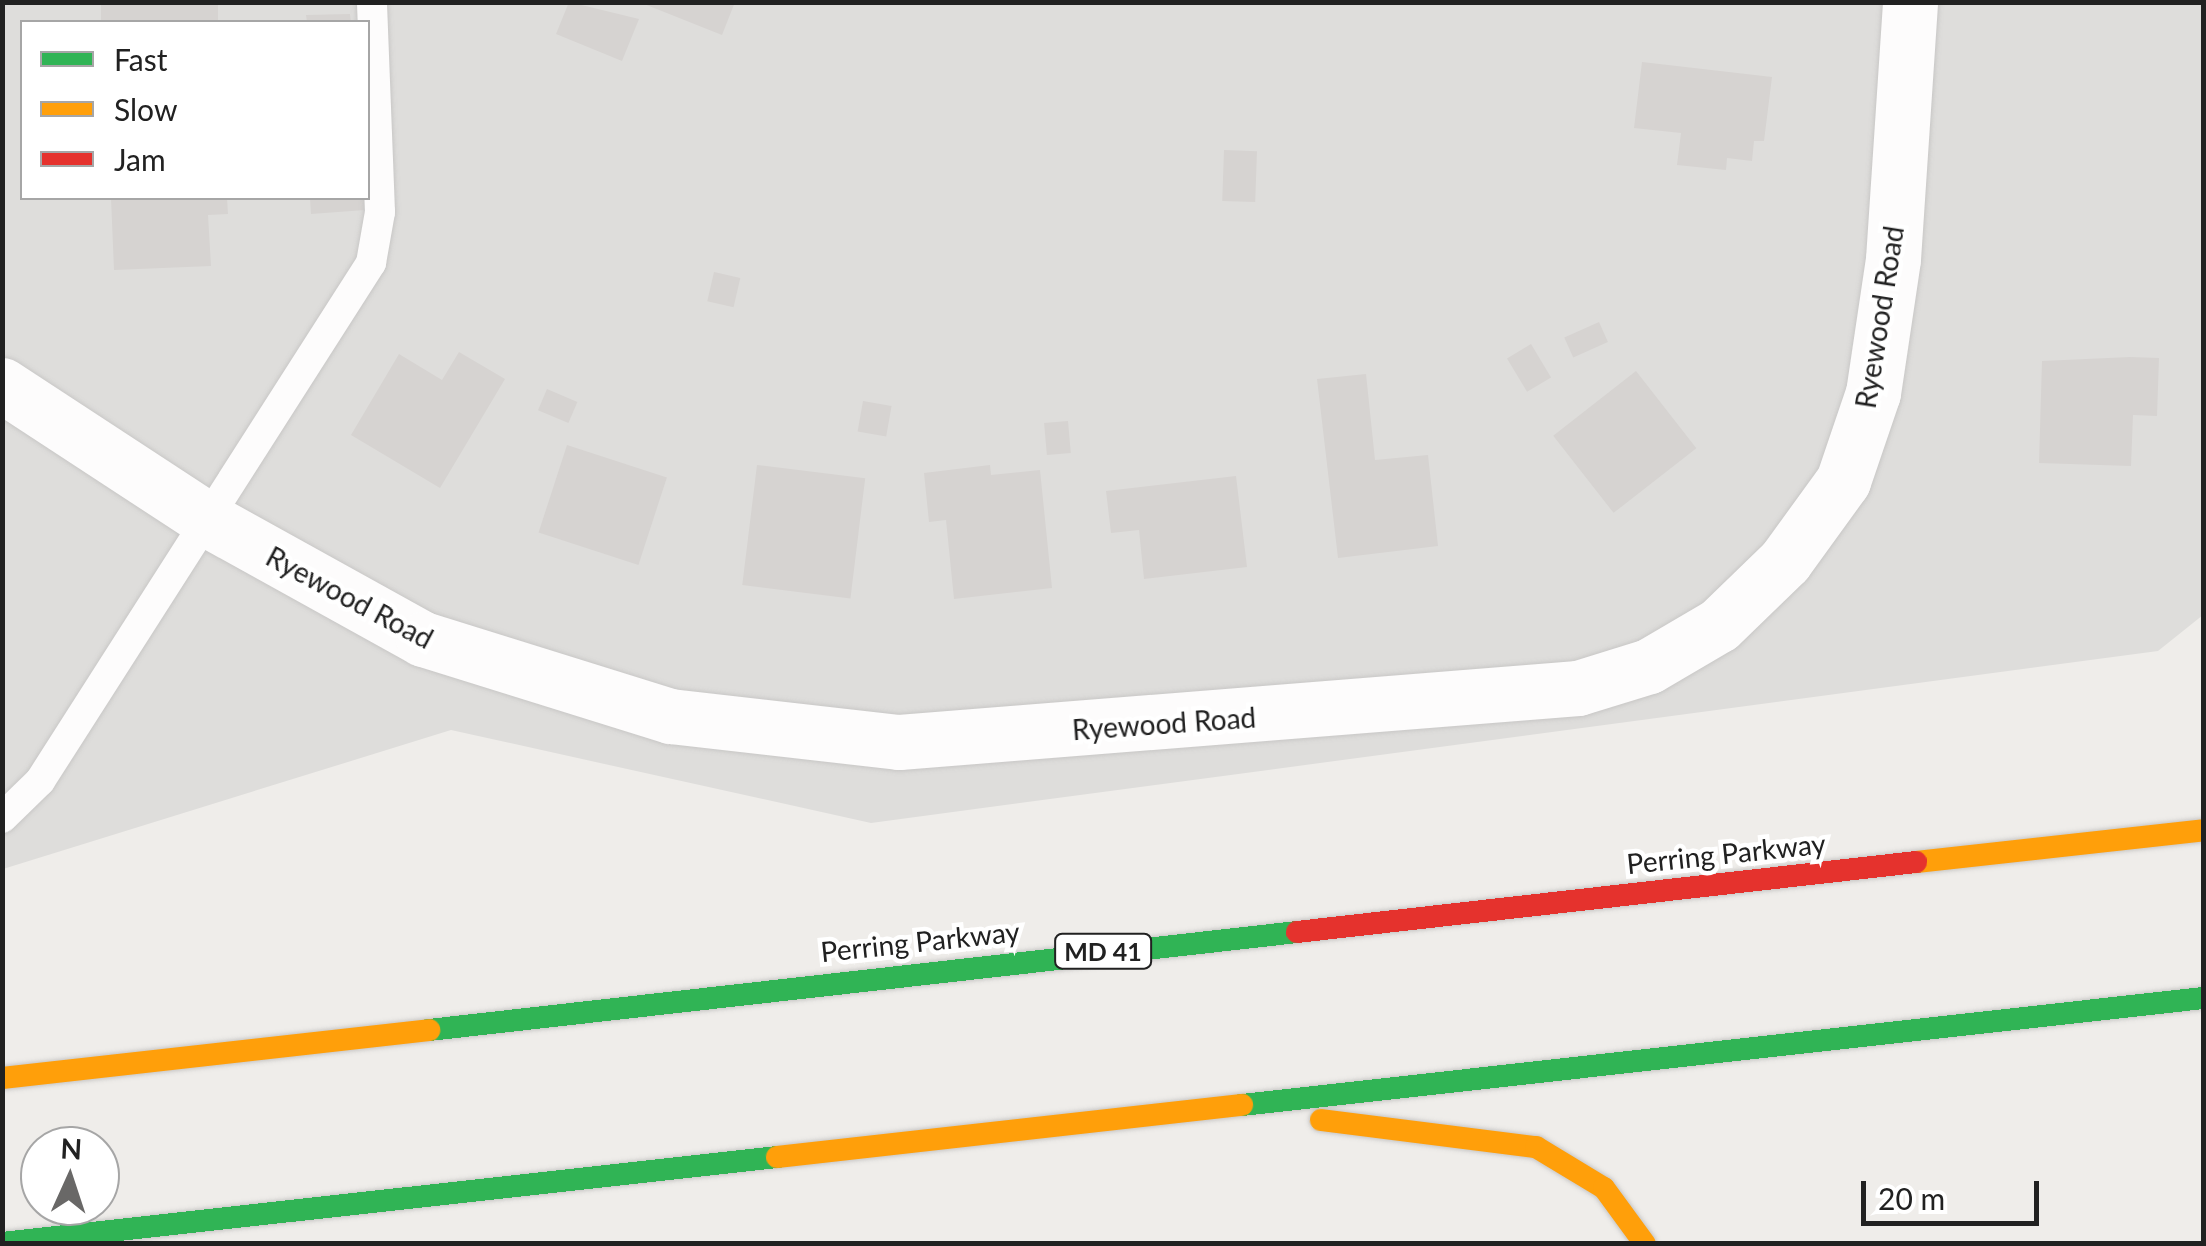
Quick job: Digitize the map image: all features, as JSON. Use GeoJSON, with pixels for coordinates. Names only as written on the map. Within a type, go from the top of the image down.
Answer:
{"type":"FeatureCollection","features":[{"type":"Feature","properties":{"kind":"main road","name":"Perring Parkway"},"geometry":{"type":"LineString","coordinates":[[2,1078],[2204,830]]}},
{"type":"Feature","properties":{"kind":"main road"},"geometry":{"type":"LineString","coordinates":[[2,1242],[2204,998]]}},
{"type":"Feature","properties":{"kind":"main road"},"geometry":{"type":"LineString","coordinates":[[1174,1110],[1446,1129],[1536,1148],[1604,1188],[1645,1244]]}},
{"type":"Feature","properties":{"kind":"street","name":"Ryewood Road"},"geometry":{"type":"LineString","coordinates":[[2,385],[210,521],[423,639],[492,666],[606,702],[777,729],[899,742],[1578,688],[1649,666],[1719,625],[1785,561],[1842,481],[1872,394],[1893,260],[1910,2]]}},
{"type":"Feature","properties":{"kind":"lane"},"geometry":{"type":"LineString","coordinates":[[2,818],[40,781],[210,521],[371,263],[380,212],[372,2]]}},
{"type":"Feature","properties":{"kind":"shaded area"},"geometry":{"type":"Polygon","coordinates":[[[2,3],[2203,3],[2203,615],[2158,651],[871,823],[451,730],[3,869],[2,3]]]}},
{"type":"Feature","properties":{"kind":"building"},"geometry":{"type":"Polygon","coordinates":[[[101,2],[218,2],[218,20],[101,20],[101,2]]]}},
{"type":"Feature","properties":{"kind":"building"},"geometry":{"type":"Polygon","coordinates":[[[569,2],[639,19],[622,61],[556,34],[569,2]]]}},
{"type":"Feature","properties":{"kind":"building"},"geometry":{"type":"Polygon","coordinates":[[[639,2],[735,2],[722,35],[639,2]]]}},
{"type":"Feature","properties":{"kind":"building"},"geometry":{"type":"Polygon","coordinates":[[[350,14],[351,20],[307,20],[306,15],[350,14]]]}},
{"type":"Feature","properties":{"kind":"building"},"geometry":{"type":"Polygon","coordinates":[[[1642,62],[1772,77],[1764,141],[1754,141],[1752,161],[1727,158],[1726,170],[1677,165],[1681,133],[1634,128],[1642,62]]]}},
{"type":"Feature","properties":{"kind":"building"},"geometry":{"type":"Polygon","coordinates":[[[1224,150],[1257,151],[1255,202],[1222,201],[1224,150]]]}},
{"type":"Feature","properties":{"kind":"building"},"geometry":{"type":"Polygon","coordinates":[[[111,200],[227,200],[228,214],[208,215],[211,266],[114,270],[111,200]]]}},
{"type":"Feature","properties":{"kind":"building"},"geometry":{"type":"Polygon","coordinates":[[[310,200],[364,200],[365,210],[311,214],[310,200]]]}},
{"type":"Feature","properties":{"kind":"building"},"geometry":{"type":"Polygon","coordinates":[[[714,272],[740,278],[734,307],[707,301],[714,272]]]}},
{"type":"Feature","properties":{"kind":"building"},"geometry":{"type":"Polygon","coordinates":[[[1599,322],[1608,342],[1573,358],[1564,337],[1599,322]]]}},
{"type":"Feature","properties":{"kind":"building"},"geometry":{"type":"Polygon","coordinates":[[[1531,344],[1551,377],[1527,392],[1507,358],[1531,344]]]}},
{"type":"Feature","properties":{"kind":"building"},"geometry":{"type":"Polygon","coordinates":[[[459,352],[505,379],[440,488],[351,435],[399,354],[442,380],[459,352]]]}},
{"type":"Feature","properties":{"kind":"building"},"geometry":{"type":"Polygon","coordinates":[[[2159,358],[2157,416],[2133,415],[2131,466],[2039,463],[2042,361],[2159,358]]]}},
{"type":"Feature","properties":{"kind":"building"},"geometry":{"type":"Polygon","coordinates":[[[1636,371],[1696,448],[1614,513],[1553,436],[1636,371]]]}},
{"type":"Feature","properties":{"kind":"building"},"geometry":{"type":"Polygon","coordinates":[[[1366,374],[1375,460],[1428,455],[1438,546],[1338,558],[1317,379],[1366,374]]]}},
{"type":"Feature","properties":{"kind":"building"},"geometry":{"type":"Polygon","coordinates":[[[547,389],[577,402],[568,423],[538,410],[547,389]]]}},
{"type":"Feature","properties":{"kind":"building"},"geometry":{"type":"Polygon","coordinates":[[[863,401],[892,406],[886,437],[858,432],[863,401]]]}},
{"type":"Feature","properties":{"kind":"building"},"geometry":{"type":"Polygon","coordinates":[[[1068,421],[1071,453],[1047,455],[1044,423],[1068,421]]]}},
{"type":"Feature","properties":{"kind":"building"},"geometry":{"type":"Polygon","coordinates":[[[567,445],[667,477],[638,565],[539,532],[567,445]]]}},
{"type":"Feature","properties":{"kind":"building"},"geometry":{"type":"Polygon","coordinates":[[[757,465],[865,478],[850,598],[742,585],[757,465]]]}},
{"type":"Feature","properties":{"kind":"building"},"geometry":{"type":"Polygon","coordinates":[[[990,465],[991,475],[1040,470],[1052,588],[954,599],[946,520],[929,522],[924,473],[990,465]]]}},
{"type":"Feature","properties":{"kind":"building"},"geometry":{"type":"Polygon","coordinates":[[[1236,476],[1247,567],[1144,579],[1139,530],[1111,533],[1106,491],[1236,476]]]}},
{"type":"Feature","properties":{"kind":"traffic: fast"},"geometry":{"type":"LineString","coordinates":[[429,1030],[1297,932]]}},
{"type":"Feature","properties":{"kind":"traffic: fast"},"geometry":{"type":"LineString","coordinates":[[1242,1105],[2204,998]]}},
{"type":"Feature","properties":{"kind":"traffic: fast"},"geometry":{"type":"LineString","coordinates":[[2,1243],[777,1157]]}},
{"type":"Feature","properties":{"kind":"traffic: slow"},"geometry":{"type":"LineString","coordinates":[[1916,862],[2204,830]]}},
{"type":"Feature","properties":{"kind":"traffic: slow"},"geometry":{"type":"LineString","coordinates":[[2,1078],[429,1030]]}},
{"type":"Feature","properties":{"kind":"traffic: slow"},"geometry":{"type":"LineString","coordinates":[[777,1157],[1242,1105]]}},
{"type":"Feature","properties":{"kind":"traffic: slow"},"geometry":{"type":"LineString","coordinates":[[1321,1120],[1536,1147],[1604,1188],[1645,1244]]}},
{"type":"Feature","properties":{"kind":"traffic: jam"},"geometry":{"type":"LineString","coordinates":[[1297,932],[1916,862]]}}]}
